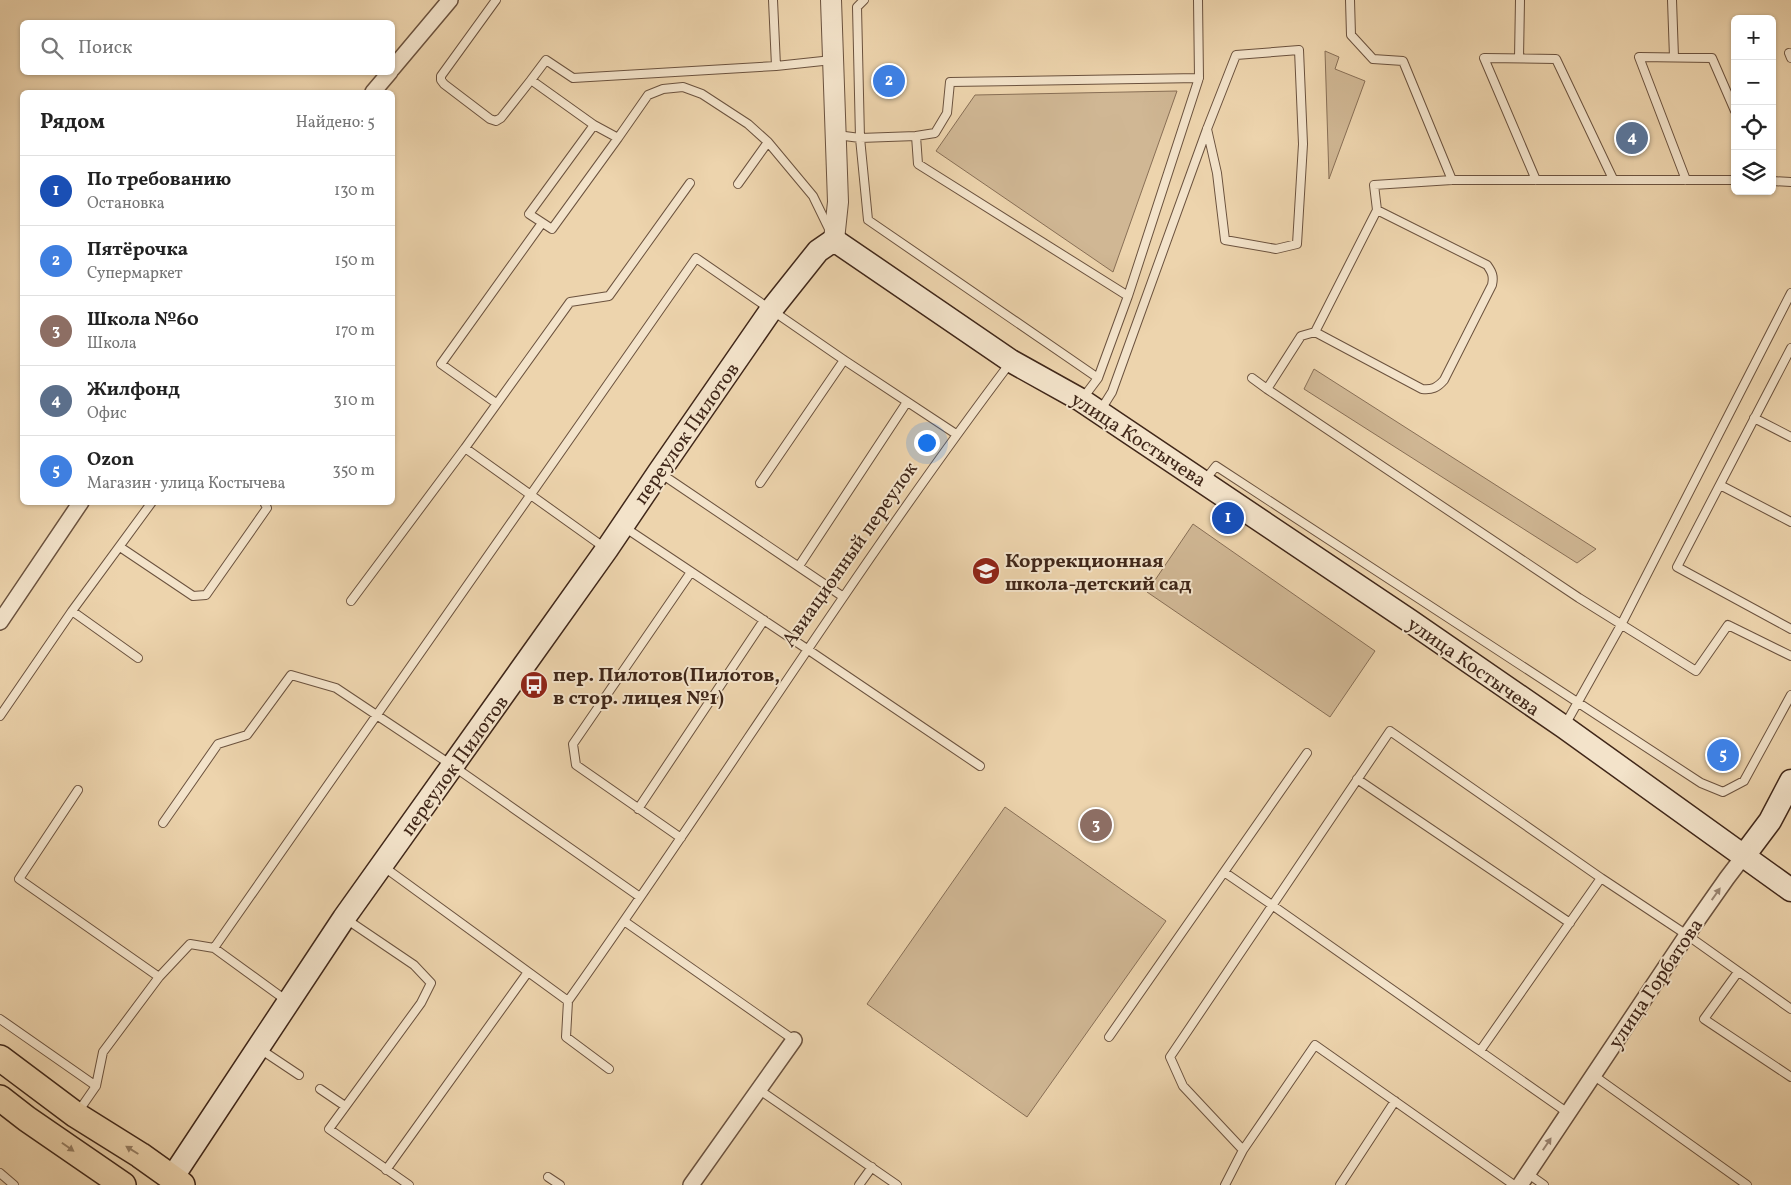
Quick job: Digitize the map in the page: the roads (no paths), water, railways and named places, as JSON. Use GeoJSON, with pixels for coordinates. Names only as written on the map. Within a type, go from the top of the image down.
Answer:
{"type":"FeatureCollection","features":[{"type":"Feature","properties":{"kind":"main road","name":"улица Костычева"},"geometry":{"type":"LineString","coordinates":[[834,240],[1011,362],[1090,406],[1204,481],[1564,727],[1791,890]]}},
{"type":"Feature","properties":{"kind":"main road","name":"переулок Пилотов"},"geometry":{"type":"LineString","coordinates":[[174,1183],[344,918],[607,549],[772,310],[818,251],[834,240]]}},
{"type":"Feature","properties":{"kind":"main road","name":"улица Горбатова"},"geometry":{"type":"LineString","coordinates":[[1743,857],[1770,821],[1791,781]]}},
{"type":"Feature","properties":{"kind":"main road"},"geometry":{"type":"LineString","coordinates":[[0,1058],[76,1115],[140,1155],[174,1183]]}},
{"type":"Feature","properties":{"kind":"main road"},"geometry":{"type":"LineString","coordinates":[[0,1098],[27,1119],[123,1185]]}},
{"type":"Feature","properties":{"kind":"street"},"geometry":{"type":"LineString","coordinates":[[395,66],[450,0]]}},
{"type":"Feature","properties":{"kind":"street"},"geometry":{"type":"LineString","coordinates":[[831,0],[838,202],[834,240]]}},
{"type":"Feature","properties":{"kind":"street"},"geometry":{"type":"LineString","coordinates":[[376,90],[388,75]]}},
{"type":"Feature","properties":{"kind":"street"},"geometry":{"type":"LineString","coordinates":[[0,622],[79,505]]}},
{"type":"Feature","properties":{"kind":"street","name":"улица Горбатова"},"geometry":{"type":"LineString","coordinates":[[1523,1179],[1687,935],[1743,857]]}},
{"type":"Feature","properties":{"kind":"street"},"geometry":{"type":"LineString","coordinates":[[691,1185],[794,1040]]}},
{"type":"Feature","properties":{"kind":"lane"},"geometry":{"type":"LineString","coordinates":[[496,0],[441,76],[444,84],[483,113],[496,120],[501,118],[546,60],[573,78],[776,66],[832,60]]}},
{"type":"Feature","properties":{"kind":"lane"},"geometry":{"type":"LineString","coordinates":[[773,0],[776,66]]}},
{"type":"Feature","properties":{"kind":"lane"},"geometry":{"type":"LineString","coordinates":[[864,0],[857,7],[860,138],[868,220],[1098,378]]}},
{"type":"Feature","properties":{"kind":"lane"},"geometry":{"type":"LineString","coordinates":[[1090,406],[1199,78],[1198,0]]}},
{"type":"Feature","properties":{"kind":"lane"},"geometry":{"type":"LineString","coordinates":[[1350,0],[1351,35],[1373,59],[1403,61],[1452,180]]}},
{"type":"Feature","properties":{"kind":"lane"},"geometry":{"type":"LineString","coordinates":[[1519,58],[1520,0]]}},
{"type":"Feature","properties":{"kind":"lane"},"geometry":{"type":"LineString","coordinates":[[1672,0],[1674,57]]}},
{"type":"Feature","properties":{"kind":"lane"},"geometry":{"type":"LineString","coordinates":[[1090,406],[1112,392],[1207,129],[1236,55],[1299,50],[1303,144],[1297,244],[1276,249],[1225,240],[1217,173],[1207,129]]}},
{"type":"Feature","properties":{"kind":"lane"},"geometry":{"type":"LineString","coordinates":[[1686,180],[1639,57],[1712,58],[1732,105]]}},
{"type":"Feature","properties":{"kind":"lane"},"geometry":{"type":"LineString","coordinates":[[1536,180],[1484,58],[1556,59],[1613,179]]}},
{"type":"Feature","properties":{"kind":"lane"},"geometry":{"type":"LineString","coordinates":[[835,135],[860,138],[935,134],[947,113],[950,82],[1199,78]]}},
{"type":"Feature","properties":{"kind":"lane"},"geometry":{"type":"LineString","coordinates":[[531,80],[594,125],[618,138]]}},
{"type":"Feature","properties":{"kind":"lane","name":"улица Костычева"},"geometry":{"type":"LineString","coordinates":[[542,223],[552,229],[648,95],[663,89],[683,87],[710,99],[748,124],[768,142],[813,196],[834,240]]}},
{"type":"Feature","properties":{"kind":"lane"},"geometry":{"type":"LineString","coordinates":[[496,403],[441,364],[542,223],[529,214],[594,125]]}},
{"type":"Feature","properties":{"kind":"lane"},"geometry":{"type":"LineString","coordinates":[[916,136],[918,164],[1128,296]]}},
{"type":"Feature","properties":{"kind":"lane"},"geometry":{"type":"LineString","coordinates":[[738,184],[768,142]]}},
{"type":"Feature","properties":{"kind":"lane"},"geometry":{"type":"LineString","coordinates":[[1315,332],[1377,210],[1374,185],[1452,180],[1731,180]]}},
{"type":"Feature","properties":{"kind":"lane"},"geometry":{"type":"LineString","coordinates":[[1776,181],[1791,182]]}},
{"type":"Feature","properties":{"kind":"lane"},"geometry":{"type":"LineString","coordinates":[[351,601],[465,448],[570,302],[609,296],[690,183]]}},
{"type":"Feature","properties":{"kind":"lane"},"geometry":{"type":"LineString","coordinates":[[1267,389],[1301,336],[1315,332],[1422,389],[1431,390],[1444,380],[1492,285],[1494,277],[1492,271],[1487,265],[1377,210]]}},
{"type":"Feature","properties":{"kind":"lane"},"geometry":{"type":"LineString","coordinates":[[214,948],[696,258],[844,360],[956,434]]}},
{"type":"Feature","properties":{"kind":"lane"},"geometry":{"type":"LineString","coordinates":[[1564,727],[1621,625],[1791,293]]}},
{"type":"Feature","properties":{"kind":"lane"},"geometry":{"type":"LineString","coordinates":[[1791,348],[1677,567],[1791,629]]}},
{"type":"Feature","properties":{"kind":"lane"},"geometry":{"type":"LineString","coordinates":[[760,483],[844,360]]}},
{"type":"Feature","properties":{"kind":"lane","name":"Авиационный переулок"},"geometry":{"type":"LineString","coordinates":[[568,1001],[681,838],[842,596],[956,434],[1011,362]]}},
{"type":"Feature","properties":{"kind":"lane"},"geometry":{"type":"LineString","coordinates":[[1252,378],[1621,625],[1696,671],[1728,625],[1791,656]]}},
{"type":"Feature","properties":{"kind":"lane"},"geometry":{"type":"LineString","coordinates":[[799,566],[907,402]]}},
{"type":"Feature","properties":{"kind":"lane"},"geometry":{"type":"LineString","coordinates":[[1754,418],[1791,437]]}},
{"type":"Feature","properties":{"kind":"lane"},"geometry":{"type":"LineString","coordinates":[[465,448],[607,549]]}},
{"type":"Feature","properties":{"kind":"lane"},"geometry":{"type":"LineString","coordinates":[[1204,481],[1216,466],[1700,783],[1723,792],[1744,781],[1791,695]]}},
{"type":"Feature","properties":{"kind":"lane"},"geometry":{"type":"LineString","coordinates":[[659,472],[842,596]]}},
{"type":"Feature","properties":{"kind":"lane"},"geometry":{"type":"LineString","coordinates":[[1720,485],[1791,522]]}},
{"type":"Feature","properties":{"kind":"lane"},"geometry":{"type":"LineString","coordinates":[[0,716],[72,611],[150,505]]}},
{"type":"Feature","properties":{"kind":"lane"},"geometry":{"type":"LineString","coordinates":[[120,547],[193,596],[206,595],[267,508],[266,505]]}},
{"type":"Feature","properties":{"kind":"lane"},"geometry":{"type":"LineString","coordinates":[[622,526],[807,648],[980,766]]}},
{"type":"Feature","properties":{"kind":"lane"},"geometry":{"type":"LineString","coordinates":[[681,838],[576,765],[573,744],[691,572]]}},
{"type":"Feature","properties":{"kind":"lane"},"geometry":{"type":"LineString","coordinates":[[72,611],[138,658]]}},
{"type":"Feature","properties":{"kind":"lane"},"geometry":{"type":"LineString","coordinates":[[638,809],[764,620]]}},
{"type":"Feature","properties":{"kind":"lane"},"geometry":{"type":"LineString","coordinates":[[163,822],[218,744],[247,735],[291,675],[336,688],[453,766],[640,897]]}},
{"type":"Feature","properties":{"kind":"lane"},"geometry":{"type":"LineString","coordinates":[[1243,1150],[1183,1086],[1170,1057],[1390,731],[1601,878],[1687,935],[1791,1009]]}},
{"type":"Feature","properties":{"kind":"lane"},"geometry":{"type":"LineString","coordinates":[[1109,1036],[1307,753]]}},
{"type":"Feature","properties":{"kind":"lane"},"geometry":{"type":"LineString","coordinates":[[1358,779],[1570,923]]}},
{"type":"Feature","properties":{"kind":"lane"},"geometry":{"type":"LineString","coordinates":[[78,790],[19,879],[159,977]]}},
{"type":"Feature","properties":{"kind":"lane"},"geometry":{"type":"LineString","coordinates":[[382,866],[568,1001],[566,1037],[609,1069]]}},
{"type":"Feature","properties":{"kind":"lane"},"geometry":{"type":"LineString","coordinates":[[1224,872],[1568,1113]]}},
{"type":"Feature","properties":{"kind":"lane"},"geometry":{"type":"LineString","coordinates":[[1480,1051],[1601,878]]}},
{"type":"Feature","properties":{"kind":"lane"},"geometry":{"type":"LineString","coordinates":[[344,918],[414,965],[430,983],[421,1003],[329,1129],[409,1185]]}},
{"type":"Feature","properties":{"kind":"lane"},"geometry":{"type":"LineString","coordinates":[[624,921],[794,1040]]}},
{"type":"Feature","properties":{"kind":"lane"},"geometry":{"type":"LineString","coordinates":[[76,1115],[96,1086],[103,1052],[159,977],[190,944],[214,948],[289,1002]]}},
{"type":"Feature","properties":{"kind":"lane"},"geometry":{"type":"LineString","coordinates":[[386,1170],[528,972]]}},
{"type":"Feature","properties":{"kind":"lane"},"geometry":{"type":"LineString","coordinates":[[1738,972],[1704,1019],[1791,1077]]}},
{"type":"Feature","properties":{"kind":"lane"},"geometry":{"type":"LineString","coordinates":[[0,1019],[96,1086]]}},
{"type":"Feature","properties":{"kind":"lane"},"geometry":{"type":"LineString","coordinates":[[1225,1185],[1243,1150],[1315,1045],[1514,1185]]}},
{"type":"Feature","properties":{"kind":"lane"},"geometry":{"type":"LineString","coordinates":[[259,1048],[299,1075]]}},
{"type":"Feature","properties":{"kind":"lane"},"geometry":{"type":"LineString","coordinates":[[1593,1075],[1747,1185]]}},
{"type":"Feature","properties":{"kind":"lane"},"geometry":{"type":"LineString","coordinates":[[320,1089],[345,1106]]}},
{"type":"Feature","properties":{"kind":"lane"},"geometry":{"type":"LineString","coordinates":[[758,1090],[897,1185]]}},
{"type":"Feature","properties":{"kind":"lane"},"geometry":{"type":"LineString","coordinates":[[1340,1185],[1395,1101]]}},
{"type":"Feature","properties":{"kind":"lane"},"geometry":{"type":"LineString","coordinates":[[859,1185],[872,1167]]}},
{"type":"Feature","properties":{"kind":"lane"},"geometry":{"type":"LineString","coordinates":[[0,1173],[14,1185]]}},
{"type":"Feature","properties":{"kind":"lane"},"geometry":{"type":"LineString","coordinates":[[548,1177],[560,1185]]}},
{"type":"Feature","properties":{"kind":"lane"},"geometry":{"type":"LineString","coordinates":[[1523,1179],[1544,1185]]}},
{"type":"Feature","properties":{"kind":"place","name":"Пятёрочка"},"geometry":{"type":"Point","coordinates":[889,81]}},
{"type":"Feature","properties":{"kind":"place","name":"Жилфонд"},"geometry":{"type":"Point","coordinates":[1632,138]}},
{"type":"Feature","properties":{"kind":"place","name":"По требованию"},"geometry":{"type":"Point","coordinates":[1228,518]}},
{"type":"Feature","properties":{"kind":"place","name":"Коррекционная школа-детский сад"},"geometry":{"type":"Point","coordinates":[986,571]}},
{"type":"Feature","properties":{"kind":"place","name":"пер. Пилотов(Пилотов, в стор. лицея №1)"},"geometry":{"type":"Point","coordinates":[534,685]}},
{"type":"Feature","properties":{"kind":"place","name":"Ozon"},"geometry":{"type":"Point","coordinates":[1723,755]}},
{"type":"Feature","properties":{"kind":"place","name":"Школа №60"},"geometry":{"type":"Point","coordinates":[1096,825]}}]}
